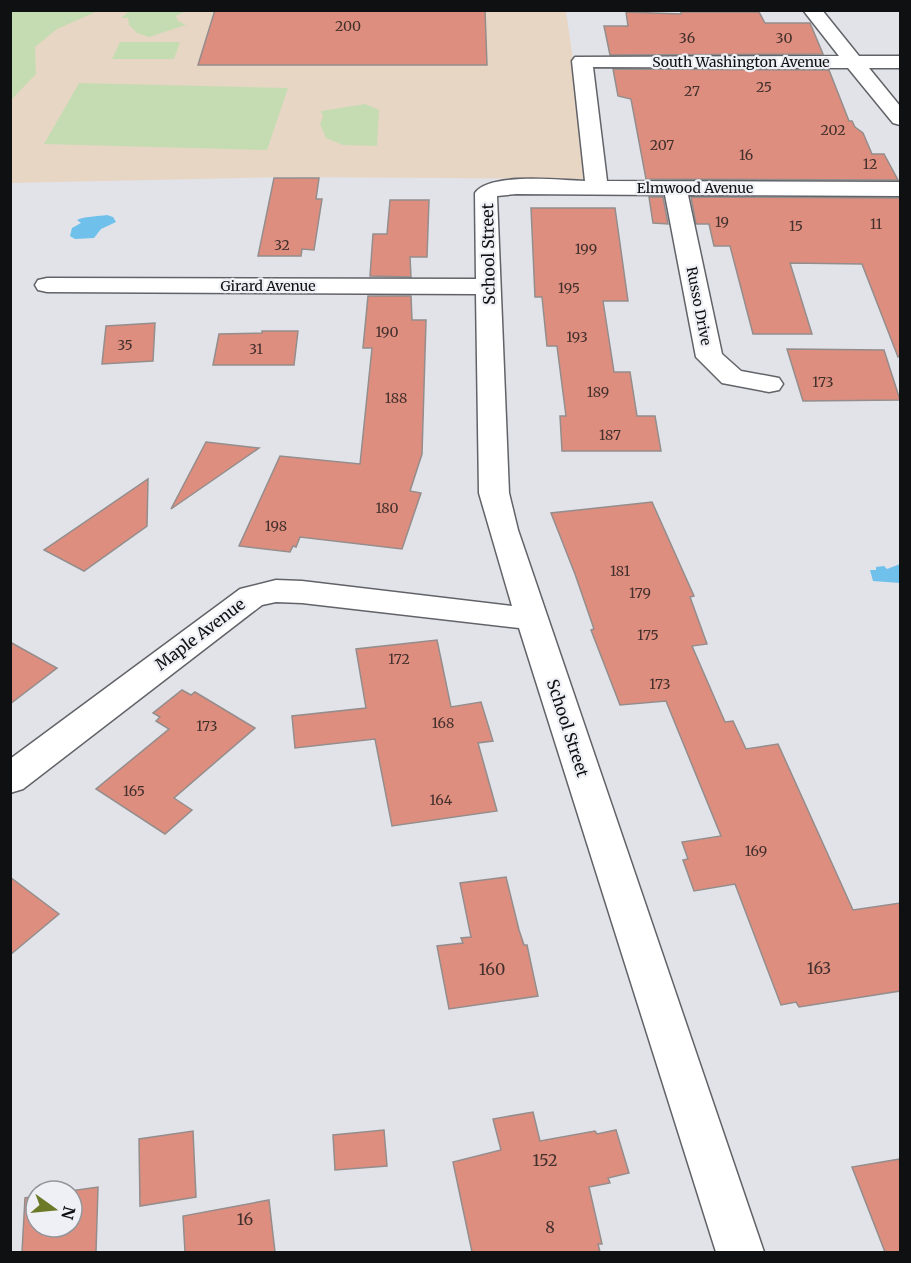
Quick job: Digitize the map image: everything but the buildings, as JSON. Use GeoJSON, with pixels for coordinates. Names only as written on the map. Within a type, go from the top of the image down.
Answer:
{"type":"FeatureCollection","features":[{"type":"Feature","properties":{"kind":"street"},"geometry":{"type":"LineString","coordinates":[[812,10],[900,119]]}},
{"type":"Feature","properties":{"kind":"street","name":"South Washington Avenue"},"geometry":{"type":"LineString","coordinates":[[597,188],[582,61],[900,62]]}},
{"type":"Feature","properties":{"kind":"street","name":"Russo Drive"},"geometry":{"type":"LineString","coordinates":[[675,188],[709,357],[732,377],[769,384]]}},
{"type":"Feature","properties":{"kind":"street","name":"Elmwood Avenue"},"geometry":{"type":"LineString","coordinates":[[489,189],[900,189]]}},
{"type":"Feature","properties":{"kind":"street","name":"School Street"},"geometry":{"type":"LineString","coordinates":[[489,189],[486,193],[494,493],[503,530],[740,1252]]}},
{"type":"Feature","properties":{"kind":"street","name":"Girard Avenue"},"geometry":{"type":"LineString","coordinates":[[47,285],[489,287]]}},
{"type":"Feature","properties":{"kind":"street","name":"Maple Avenue"},"geometry":{"type":"LineString","coordinates":[[10,779],[251,597],[276,591],[302,592],[532,619]]}},
{"type":"Feature","properties":{"kind":"shaded area"},"geometry":{"type":"Polygon","coordinates":[[[10,11],[566,11],[590,179],[286,177],[11,183],[10,11]]]}},
{"type":"Feature","properties":{"kind":"green space"},"geometry":{"type":"Polygon","coordinates":[[[11,10],[98,11],[57,29],[35,47],[36,74],[12,99],[11,103],[11,10]]]}},
{"type":"Feature","properties":{"kind":"green space"},"geometry":{"type":"Polygon","coordinates":[[[130,10],[186,11],[176,16],[178,21],[186,25],[149,37],[137,33],[129,25],[128,18],[121,18],[130,10]]]}},
{"type":"Feature","properties":{"kind":"green space"},"geometry":{"type":"Polygon","coordinates":[[[120,42],[180,42],[174,59],[112,59],[120,42]]]}},
{"type":"Feature","properties":{"kind":"green space"},"geometry":{"type":"Polygon","coordinates":[[[79,83],[288,88],[267,150],[44,144],[79,83]]]}},
{"type":"Feature","properties":{"kind":"green space"},"geometry":{"type":"Polygon","coordinates":[[[365,104],[379,110],[377,146],[343,145],[326,138],[320,124],[323,117],[321,111],[365,104]]]}},
{"type":"Feature","properties":{"kind":"water"},"geometry":{"type":"Polygon","coordinates":[[[107,215],[113,217],[116,222],[101,229],[94,238],[75,239],[70,236],[72,228],[81,223],[77,220],[107,215]]]}},
{"type":"Feature","properties":{"kind":"water"},"geometry":{"type":"Polygon","coordinates":[[[900,564],[900,583],[873,581],[870,570],[884,566],[887,569],[900,564]]]}}]}
